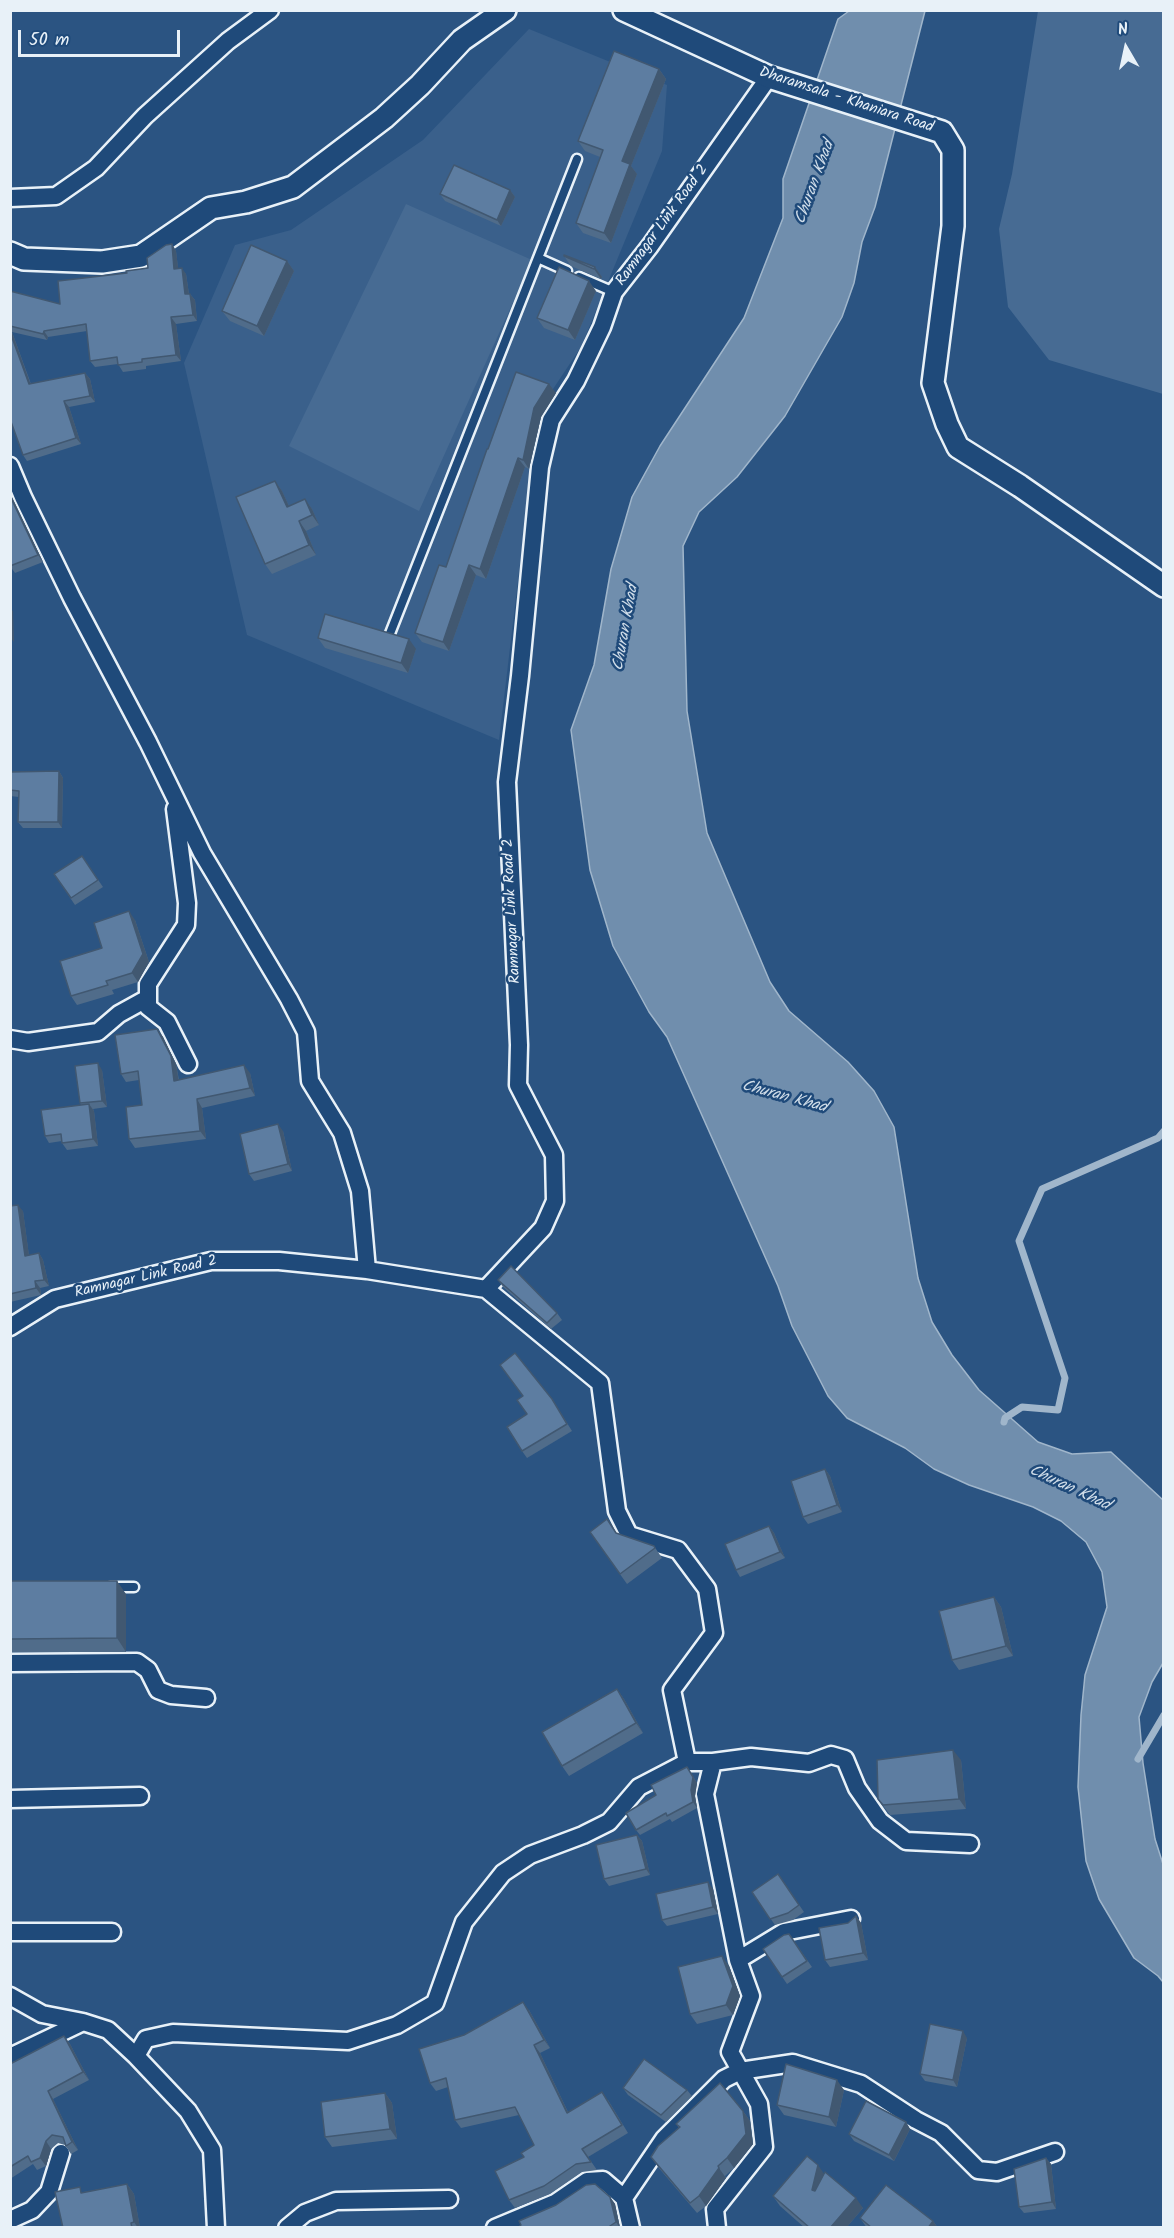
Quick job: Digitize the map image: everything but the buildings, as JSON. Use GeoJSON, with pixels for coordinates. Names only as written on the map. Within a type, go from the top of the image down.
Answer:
{"type":"FeatureCollection","features":[{"type":"Feature","properties":{"kind":"street"},"geometry":{"type":"LineString","coordinates":[[10,198],[56,196],[96,168],[145,116],[220,48],[270,10]]}},
{"type":"Feature","properties":{"kind":"street"},"geometry":{"type":"LineString","coordinates":[[10,253],[24,259],[102,262],[141,256],[211,208],[246,202],[293,187],[384,118],[420,85],[462,40],[505,10]]}},
{"type":"Feature","properties":{"kind":"street","name":"Dharamsala - Khaniara Road"},"geometry":{"type":"LineString","coordinates":[[624,10],[652,17],[769,77],[942,132],[952,150],[953,226],[933,383],[947,424],[958,447],[1020,486],[1164,586]]}},
{"type":"Feature","properties":{"kind":"street","name":"Ramnagar Link Road 2"},"geometry":{"type":"LineString","coordinates":[[10,1327],[55,1299],[212,1261],[279,1261],[367,1270],[486,1289],[543,1228],[555,1201],[554,1155],[518,1085],[519,1045],[507,782],[520,676],[540,467],[551,420],[576,381],[602,327],[614,292],[650,246],[769,77]]}},
{"type":"Feature","properties":{"kind":"street"},"geometry":{"type":"LineString","coordinates":[[10,466],[72,598],[148,741],[202,853],[289,999],[306,1032],[310,1081],[342,1134],[360,1191],[367,1270]]}},
{"type":"Feature","properties":{"kind":"street"},"geometry":{"type":"LineString","coordinates":[[172,790],[187,903],[186,925],[148,984],[148,1007],[166,1022],[188,1064]]}},
{"type":"Feature","properties":{"kind":"street"},"geometry":{"type":"LineString","coordinates":[[10,1039],[27,1042],[98,1032],[119,1014],[148,998]]}},
{"type":"Feature","properties":{"kind":"street"},"geometry":{"type":"LineString","coordinates":[[486,1289],[600,1383],[617,1511],[629,1535],[678,1550],[707,1589],[714,1634],[672,1690],[687,1762]]}},
{"type":"Feature","properties":{"kind":"street"},"geometry":{"type":"LineString","coordinates":[[10,1663],[137,1662],[148,1670],[158,1690],[171,1695],[206,1698]]}},
{"type":"Feature","properties":{"kind":"street"},"geometry":{"type":"LineString","coordinates":[[136,2056],[146,2039],[173,2033],[348,2041],[397,2025],[435,2003],[464,1922],[503,1873],[530,1855],[583,1835],[609,1822],[639,1787],[687,1762],[713,1762],[751,1757],[808,1763],[831,1755],[838,1757],[844,1759],[857,1788],[880,1821],[906,1841],[970,1844]]}},
{"type":"Feature","properties":{"kind":"street"},"geometry":{"type":"LineString","coordinates":[[713,1762],[705,1794],[738,1960],[751,1996],[730,2052],[759,2104],[764,2147],[715,2209],[717,2228]]}},
{"type":"Feature","properties":{"kind":"street"},"geometry":{"type":"LineString","coordinates":[[10,1798],[140,1796]]}},
{"type":"Feature","properties":{"kind":"street"},"geometry":{"type":"LineString","coordinates":[[738,1960],[784,1932],[851,1919]]}},
{"type":"Feature","properties":{"kind":"street"},"geometry":{"type":"LineString","coordinates":[[10,1932],[112,1932]]}},
{"type":"Feature","properties":{"kind":"street"},"geometry":{"type":"LineString","coordinates":[[10,1996],[42,2014],[83,2022],[108,2030],[188,2111],[212,2150],[216,2228]]}},
{"type":"Feature","properties":{"kind":"street"},"geometry":{"type":"LineString","coordinates":[[10,2057],[83,2022]]}},
{"type":"Feature","properties":{"kind":"street"},"geometry":{"type":"LineString","coordinates":[[624,2198],[664,2139],[724,2079],[740,2071],[793,2063],[861,2084],[940,2133],[978,2170],[998,2172],[1055,2152]]}},
{"type":"Feature","properties":{"kind":"street"},"geometry":{"type":"LineString","coordinates":[[10,2220],[32,2210],[49,2192],[61,2153]]}},
{"type":"Feature","properties":{"kind":"street"},"geometry":{"type":"LineString","coordinates":[[495,2228],[555,2203],[587,2181],[603,2180],[624,2198],[632,2228]]}},
{"type":"Feature","properties":{"kind":"street"},"geometry":{"type":"LineString","coordinates":[[287,2228],[305,2213],[336,2201],[449,2199]]}},
{"type":"Feature","properties":{"kind":"lane"},"geometry":{"type":"LineString","coordinates":[[388,636],[577,159]]}},
{"type":"Feature","properties":{"kind":"lane"},"geometry":{"type":"LineString","coordinates":[[538,258],[614,292]]}},
{"type":"Feature","properties":{"kind":"lane"},"geometry":{"type":"LineString","coordinates":[[99,1586],[134,1587]]}},
{"type":"Feature","properties":{"kind":"shaded area"},"geometry":{"type":"Polygon","coordinates":[[[1038,11],[1163,11],[1163,394],[1049,360],[1008,307],[999,229],[1012,174],[1038,11]]]}},
{"type":"Feature","properties":{"kind":"shaded area"},"geometry":{"type":"Polygon","coordinates":[[[529,29],[667,85],[662,151],[581,347],[551,392],[536,430],[499,740],[247,635],[184,363],[235,245],[291,230],[423,140],[529,29]]]}},
{"type":"Feature","properties":{"kind":"shaded area"},"geometry":{"type":"Polygon","coordinates":[[[406,204],[532,260],[419,511],[289,446],[406,204]]]}},
{"type":"Feature","properties":{"kind":"water"},"geometry":{"type":"Polygon","coordinates":[[[849,11],[925,11],[875,207],[862,242],[854,283],[842,317],[785,416],[737,477],[699,512],[683,546],[687,711],[707,833],[770,982],[789,1011],[848,1062],[874,1091],[894,1127],[918,1278],[932,1322],[952,1355],[979,1390],[1038,1442],[1072,1454],[1111,1452],[1163,1500],[1163,1663],[1152,1682],[1139,1717],[1143,1763],[1155,1839],[1163,1864],[1163,1982],[1134,1958],[1099,1899],[1086,1861],[1078,1787],[1081,1715],[1085,1675],[1107,1607],[1102,1572],[1086,1542],[1061,1521],[1033,1507],[969,1485],[934,1469],[905,1448],[847,1418],[828,1396],[792,1326],[778,1286],[667,1037],[649,1012],[613,946],[590,870],[571,730],[594,665],[611,569],[632,497],[660,446],[744,318],[783,218],[783,179],[838,19],[849,11]]]}},
{"type":"Feature","properties":{"kind":"waterway"},"geometry":{"type":"LineString","coordinates":[[1004,1422],[1005,1418],[1022,1407],[1058,1410],[1065,1378],[1019,1241],[1042,1189],[1158,1138],[1164,1131]]}},
{"type":"Feature","properties":{"kind":"waterway","name":"Churan Khad"},"geometry":{"type":"LineString","coordinates":[[1138,1759],[1164,1715]]}}]}
